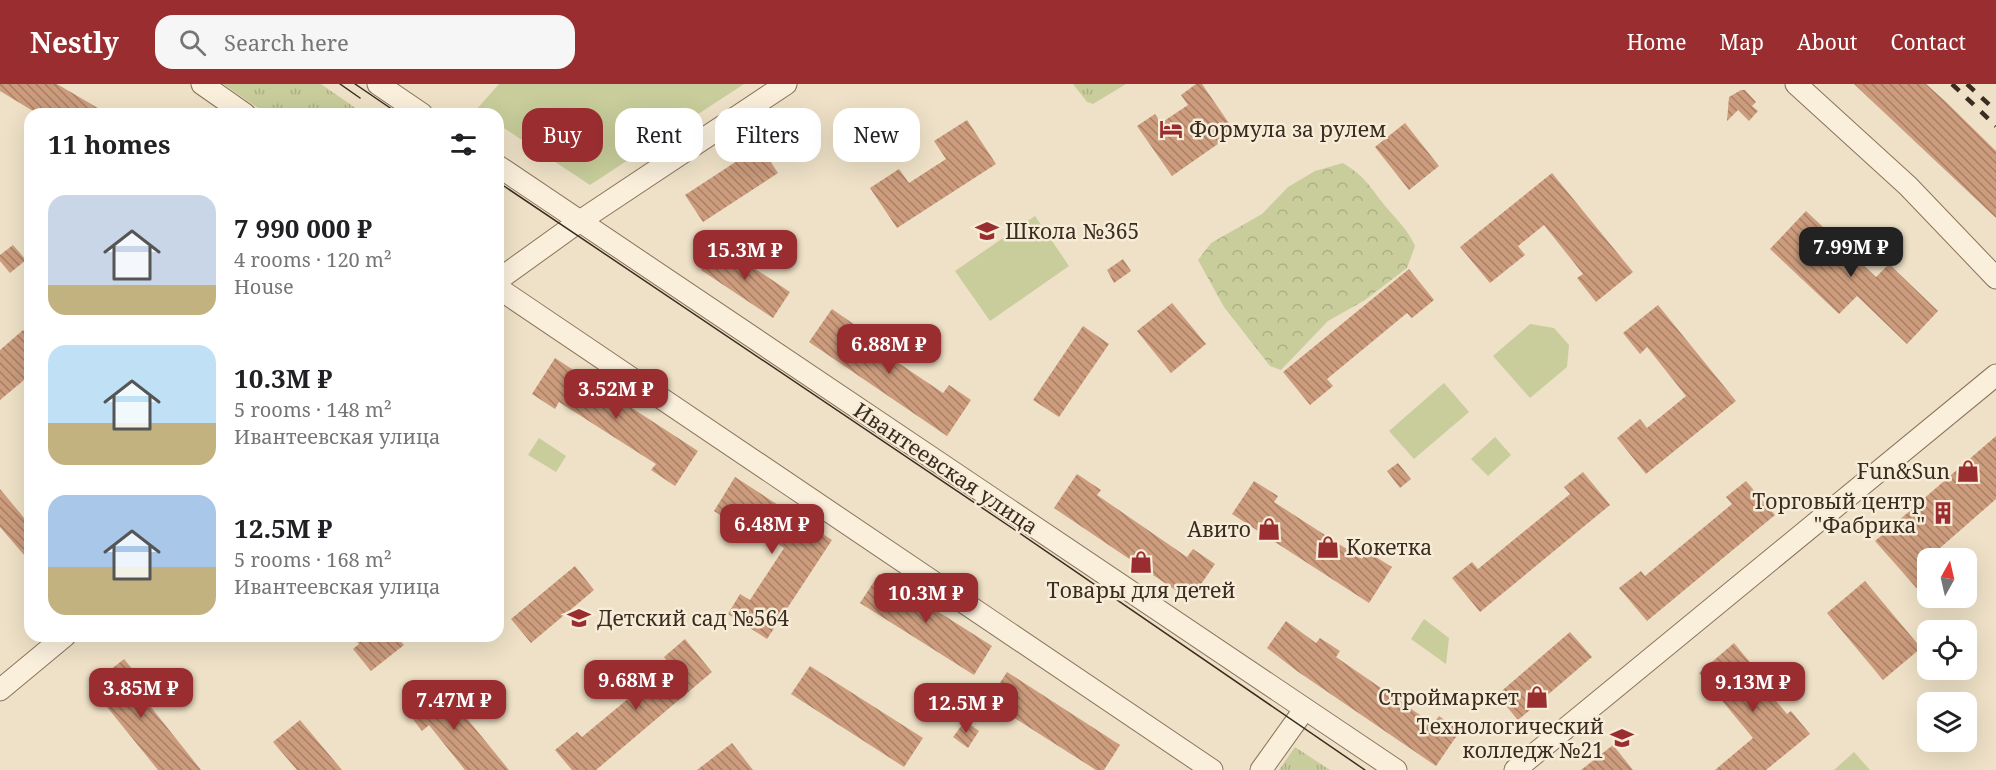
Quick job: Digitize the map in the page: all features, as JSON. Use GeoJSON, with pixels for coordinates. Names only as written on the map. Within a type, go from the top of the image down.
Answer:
{"type":"FeatureCollection","features":[{"type":"Feature","properties":{"kind":"street"},"geometry":{"type":"LineString","coordinates":[[202,84],[236,108]]}},
{"type":"Feature","properties":{"kind":"street"},"geometry":{"type":"LineString","coordinates":[[378,84],[413,108]]}},
{"type":"Feature","properties":{"kind":"street"},"geometry":{"type":"LineString","coordinates":[[504,276],[579,221],[786,84]]}},
{"type":"Feature","properties":{"kind":"street"},"geometry":{"type":"LineString","coordinates":[[1796,84],[1908,186],[1996,278]]}},
{"type":"Feature","properties":{"kind":"street","name":"Ивантеевская улица"},"geometry":{"type":"LineString","coordinates":[[504,170],[1396,770]]}},
{"type":"Feature","properties":{"kind":"street"},"geometry":{"type":"LineString","coordinates":[[504,292],[1212,770]]}},
{"type":"Feature","properties":{"kind":"street"},"geometry":{"type":"LineString","coordinates":[[1515,770],[1996,375]]}},
{"type":"Feature","properties":{"kind":"street"},"geometry":{"type":"LineString","coordinates":[[0,690],[58,642]]}},
{"type":"Feature","properties":{"kind":"street"},"geometry":{"type":"LineString","coordinates":[[1261,770],[1304,710]]}},
{"type":"Feature","properties":{"kind":"green space"},"geometry":{"type":"Polygon","coordinates":[[[223,84],[321,84],[355,108],[258,108],[223,84]]]}},
{"type":"Feature","properties":{"kind":"green space"},"geometry":{"type":"Polygon","coordinates":[[[499,84],[744,84],[703,111],[703,108],[615,108],[615,162],[625,162],[590,185],[555,162],[603,162],[603,108],[522,108],[522,140],[504,128],[504,108],[478,108],[499,84]]]}},
{"type":"Feature","properties":{"kind":"green space"},"geometry":{"type":"Polygon","coordinates":[[[1073,84],[1126,84],[1093,104],[1087,102],[1073,84]]]}},
{"type":"Feature","properties":{"kind":"green space"},"geometry":{"type":"Polygon","coordinates":[[[1343,163],[1367,183],[1406,230],[1415,246],[1407,268],[1365,300],[1328,321],[1281,370],[1270,366],[1224,307],[1198,260],[1211,243],[1262,214],[1288,187],[1315,171],[1343,163]]]}},
{"type":"Feature","properties":{"kind":"green space"},"geometry":{"type":"Polygon","coordinates":[[[1035,216],[1069,266],[990,321],[955,271],[1035,216]]]}},
{"type":"Feature","properties":{"kind":"green space"},"geometry":{"type":"Polygon","coordinates":[[[1530,324],[1554,328],[1569,345],[1567,367],[1530,398],[1493,356],[1530,324]]]}},
{"type":"Feature","properties":{"kind":"green space"},"geometry":{"type":"Polygon","coordinates":[[[1444,383],[1469,412],[1414,459],[1389,431],[1444,383]]]}},
{"type":"Feature","properties":{"kind":"green space"},"geometry":{"type":"Polygon","coordinates":[[[1495,437],[1511,455],[1488,476],[1471,459],[1495,437]]]}},
{"type":"Feature","properties":{"kind":"green space"},"geometry":{"type":"Polygon","coordinates":[[[539,438],[566,456],[556,472],[528,455],[539,438]]]}},
{"type":"Feature","properties":{"kind":"green space"},"geometry":{"type":"Polygon","coordinates":[[[1424,619],[1449,638],[1446,664],[1411,639],[1424,619]]]}},
{"type":"Feature","properties":{"kind":"green space"},"geometry":{"type":"Polygon","coordinates":[[[1295,747],[1330,770],[1279,770],[1295,747]]]}},
{"type":"Feature","properties":{"kind":"green space"},"geometry":{"type":"Polygon","coordinates":[[[1854,752],[1870,770],[1834,770],[1854,752]]]}},
{"type":"Feature","properties":{"kind":"building"},"geometry":{"type":"Polygon","coordinates":[[[0,84],[57,84],[98,108],[28,108],[0,91],[0,84]]]}},
{"type":"Feature","properties":{"kind":"building"},"geometry":{"type":"Polygon","coordinates":[[[1196,84],[1202,84],[1235,132],[1172,176],[1137,126],[1155,114],[1161,123],[1188,105],[1181,95],[1196,84]]]}},
{"type":"Feature","properties":{"kind":"building"},"geometry":{"type":"Polygon","coordinates":[[[1854,84],[1926,84],[1945,101],[1996,151],[1996,218],[1854,84]]]}},
{"type":"Feature","properties":{"kind":"building"},"geometry":{"type":"Polygon","coordinates":[[[1745,90],[1756,102],[1752,106],[1758,111],[1749,121],[1738,110],[1727,121],[1729,97],[1745,90]]]}},
{"type":"Feature","properties":{"kind":"building"},"geometry":{"type":"Polygon","coordinates":[[[967,120],[996,164],[897,228],[870,188],[899,169],[909,183],[946,159],[934,141],[967,120]]]}},
{"type":"Feature","properties":{"kind":"building"},"geometry":{"type":"Polygon","coordinates":[[[1405,123],[1439,166],[1409,190],[1375,147],[1405,123]]]}},
{"type":"Feature","properties":{"kind":"building"},"geometry":{"type":"Polygon","coordinates":[[[736,162],[771,162],[778,173],[703,222],[685,195],[736,162]]]}},
{"type":"Feature","properties":{"kind":"building"},"geometry":{"type":"Polygon","coordinates":[[[1552,173],[1633,272],[1596,302],[1577,278],[1583,274],[1544,225],[1518,246],[1525,255],[1490,283],[1460,247],[1552,173]]]}},
{"type":"Feature","properties":{"kind":"building"},"geometry":{"type":"Polygon","coordinates":[[[1806,211],[1876,277],[1889,264],[1938,311],[1907,344],[1857,296],[1839,314],[1770,249],[1806,211]]]}},
{"type":"Feature","properties":{"kind":"building"},"geometry":{"type":"Polygon","coordinates":[[[718,244],[790,292],[773,318],[701,270],[718,244]]]}},
{"type":"Feature","properties":{"kind":"building"},"geometry":{"type":"Polygon","coordinates":[[[13,245],[24,258],[24,262],[10,273],[0,261],[0,255],[13,245]]]}},
{"type":"Feature","properties":{"kind":"building"},"geometry":{"type":"Polygon","coordinates":[[[1123,259],[1131,271],[1114,283],[1107,270],[1123,259]]]}},
{"type":"Feature","properties":{"kind":"building"},"geometry":{"type":"Polygon","coordinates":[[[1409,269],[1434,300],[1412,318],[1407,313],[1327,379],[1333,386],[1310,405],[1283,372],[1409,269]]]}},
{"type":"Feature","properties":{"kind":"building"},"geometry":{"type":"Polygon","coordinates":[[[1172,303],[1206,344],[1171,373],[1137,331],[1172,303]]]}},
{"type":"Feature","properties":{"kind":"building"},"geometry":{"type":"Polygon","coordinates":[[[1658,305],[1736,401],[1646,474],[1617,438],[1640,419],[1647,428],[1686,396],[1647,347],[1640,354],[1623,333],[1658,305]]]}},
{"type":"Feature","properties":{"kind":"building"},"geometry":{"type":"Polygon","coordinates":[[[832,309],[855,325],[851,331],[943,393],[949,385],[971,400],[947,436],[809,342],[832,309]]]}},
{"type":"Feature","properties":{"kind":"building"},"geometry":{"type":"Polygon","coordinates":[[[1083,326],[1109,344],[1059,417],[1033,400],[1083,326]]]}},
{"type":"Feature","properties":{"kind":"building"},"geometry":{"type":"Polygon","coordinates":[[[24,331],[24,380],[0,400],[0,350],[24,331]]]}},
{"type":"Feature","properties":{"kind":"building"},"geometry":{"type":"Polygon","coordinates":[[[555,358],[698,451],[675,486],[651,470],[656,464],[559,402],[555,409],[532,394],[555,358]]]}},
{"type":"Feature","properties":{"kind":"building","name":"Торговый центр \"Фабрика\""},"geometry":{"type":"Polygon","coordinates":[[[1996,436],[1996,499],[1940,548],[1917,548],[1917,589],[1875,541],[1996,436]]]}},
{"type":"Feature","properties":{"kind":"building"},"geometry":{"type":"Polygon","coordinates":[[[1398,463],[1411,479],[1400,488],[1387,471],[1398,463]]]}},
{"type":"Feature","properties":{"kind":"building"},"geometry":{"type":"Polygon","coordinates":[[[1583,472],[1610,505],[1480,612],[1452,578],[1472,562],[1478,569],[1570,494],[1564,487],[1583,472]]]}},
{"type":"Feature","properties":{"kind":"building"},"geometry":{"type":"Polygon","coordinates":[[[1077,474],[1101,490],[1097,495],[1187,557],[1193,549],[1215,564],[1190,600],[1054,508],[1077,474]]]}},
{"type":"Feature","properties":{"kind":"building"},"geometry":{"type":"Polygon","coordinates":[[[735,477],[832,540],[767,639],[728,614],[740,594],[750,600],[784,548],[754,528],[750,534],[714,511],[735,477]]]}},
{"type":"Feature","properties":{"kind":"building"},"geometry":{"type":"Polygon","coordinates":[[[1254,481],[1278,496],[1274,502],[1362,559],[1366,551],[1392,567],[1369,603],[1232,514],[1254,481]]]}},
{"type":"Feature","properties":{"kind":"building"},"geometry":{"type":"Polygon","coordinates":[[[1746,481],[1775,515],[1647,621],[1619,588],[1641,571],[1645,576],[1732,504],[1726,497],[1746,481]]]}},
{"type":"Feature","properties":{"kind":"building"},"geometry":{"type":"Polygon","coordinates":[[[0,489],[24,518],[24,555],[0,527],[0,489]]]}},
{"type":"Feature","properties":{"kind":"building"},"geometry":{"type":"Polygon","coordinates":[[[575,566],[594,590],[531,643],[511,619],[575,566]]]}},
{"type":"Feature","properties":{"kind":"building"},"geometry":{"type":"Polygon","coordinates":[[[879,574],[992,646],[974,675],[860,603],[879,574]]]}},
{"type":"Feature","properties":{"kind":"building"},"geometry":{"type":"Polygon","coordinates":[[[1865,581],[1917,643],[1917,651],[1883,680],[1827,613],[1865,581]]]}},
{"type":"Feature","properties":{"kind":"building"},"geometry":{"type":"Polygon","coordinates":[[[1286,621],[1316,643],[1320,638],[1340,651],[1336,657],[1433,724],[1439,716],[1460,731],[1436,766],[1267,648],[1286,621]]]}},
{"type":"Feature","properties":{"kind":"building"},"geometry":{"type":"Polygon","coordinates":[[[1570,632],[1592,657],[1518,720],[1497,695],[1570,632]]]}},
{"type":"Feature","properties":{"kind":"building"},"geometry":{"type":"Polygon","coordinates":[[[685,639],[712,672],[596,770],[572,770],[555,750],[577,732],[582,737],[670,664],[664,657],[685,639]]]}},
{"type":"Feature","properties":{"kind":"building"},"geometry":{"type":"Polygon","coordinates":[[[357,642],[401,642],[404,645],[371,671],[353,649],[359,644],[357,642]]]}},
{"type":"Feature","properties":{"kind":"building"},"geometry":{"type":"Polygon","coordinates":[[[1734,643],[1753,666],[1749,669],[1787,714],[1791,711],[1810,734],[1766,770],[1715,770],[1753,738],[1699,673],[1734,643]]]}},
{"type":"Feature","properties":{"kind":"building"},"geometry":{"type":"Polygon","coordinates":[[[124,659],[142,681],[135,687],[201,770],[158,770],[90,686],[124,659]]]}},
{"type":"Feature","properties":{"kind":"building"},"geometry":{"type":"Polygon","coordinates":[[[810,666],[923,738],[904,767],[791,694],[810,666]]]}},
{"type":"Feature","properties":{"kind":"building"},"geometry":{"type":"Polygon","coordinates":[[[1007,672],[1120,745],[1104,770],[1096,770],[988,701],[1007,672]]]}},
{"type":"Feature","properties":{"kind":"building"},"geometry":{"type":"Polygon","coordinates":[[[438,683],[509,770],[465,770],[429,725],[422,731],[405,709],[438,683]]]}},
{"type":"Feature","properties":{"kind":"building"},"geometry":{"type":"Polygon","coordinates":[[[300,720],[342,770],[297,770],[273,742],[300,720]]]}},
{"type":"Feature","properties":{"kind":"building"},"geometry":{"type":"Polygon","coordinates":[[[965,721],[979,731],[968,748],[953,737],[965,721]]]}},
{"type":"Feature","properties":{"kind":"building"},"geometry":{"type":"Polygon","coordinates":[[[732,743],[753,770],[697,770],[732,743]]]}},
{"type":"Feature","properties":{"kind":"building"},"geometry":{"type":"Polygon","coordinates":[[[1613,745],[1633,770],[1581,770],[1613,745]]]}},
{"type":"Feature","properties":{"kind":"tram line"},"geometry":{"type":"LineString","coordinates":[[340,84],[360,98]]}},
{"type":"Feature","properties":{"kind":"tram line"},"geometry":{"type":"LineString","coordinates":[[355,84],[390,108]]}},
{"type":"Feature","properties":{"kind":"tram line"},"geometry":{"type":"LineString","coordinates":[[504,186],[1015,530],[1365,770]]}},
{"type":"Feature","properties":{"kind":"railway"},"geometry":{"type":"LineString","coordinates":[[1952,84],[1996,126]]}},
{"type":"Feature","properties":{"kind":"railway"},"geometry":{"type":"LineString","coordinates":[[1967,84],[1996,111]]}},
{"type":"Feature","properties":{"kind":"place","name":"Формула за рулем"},"geometry":{"type":"Point","coordinates":[1171,129]}},
{"type":"Feature","properties":{"kind":"place","name":"Школа №365"},"geometry":{"type":"Point","coordinates":[987,231]}},
{"type":"Feature","properties":{"kind":"place","name":"Fun&Sun"},"geometry":{"type":"Point","coordinates":[1968,471]}},
{"type":"Feature","properties":{"kind":"place","name":"Торговый центр \"Фабрика\""},"geometry":{"type":"Point","coordinates":[1943,513]}},
{"type":"Feature","properties":{"kind":"place","name":"Авито"},"geometry":{"type":"Point","coordinates":[1269,529]}},
{"type":"Feature","properties":{"kind":"place","name":"Кокетка"},"geometry":{"type":"Point","coordinates":[1328,547]}},
{"type":"Feature","properties":{"kind":"place","name":"Товары для детей"},"geometry":{"type":"Point","coordinates":[1141,562]}},
{"type":"Feature","properties":{"kind":"place","name":"Детский сад №564"},"geometry":{"type":"Point","coordinates":[579,618]}},
{"type":"Feature","properties":{"kind":"place","name":"Строймаркет"},"geometry":{"type":"Point","coordinates":[1537,697]}},
{"type":"Feature","properties":{"kind":"place","name":"Технологический колледж №21"},"geometry":{"type":"Point","coordinates":[1622,738]}}]}
